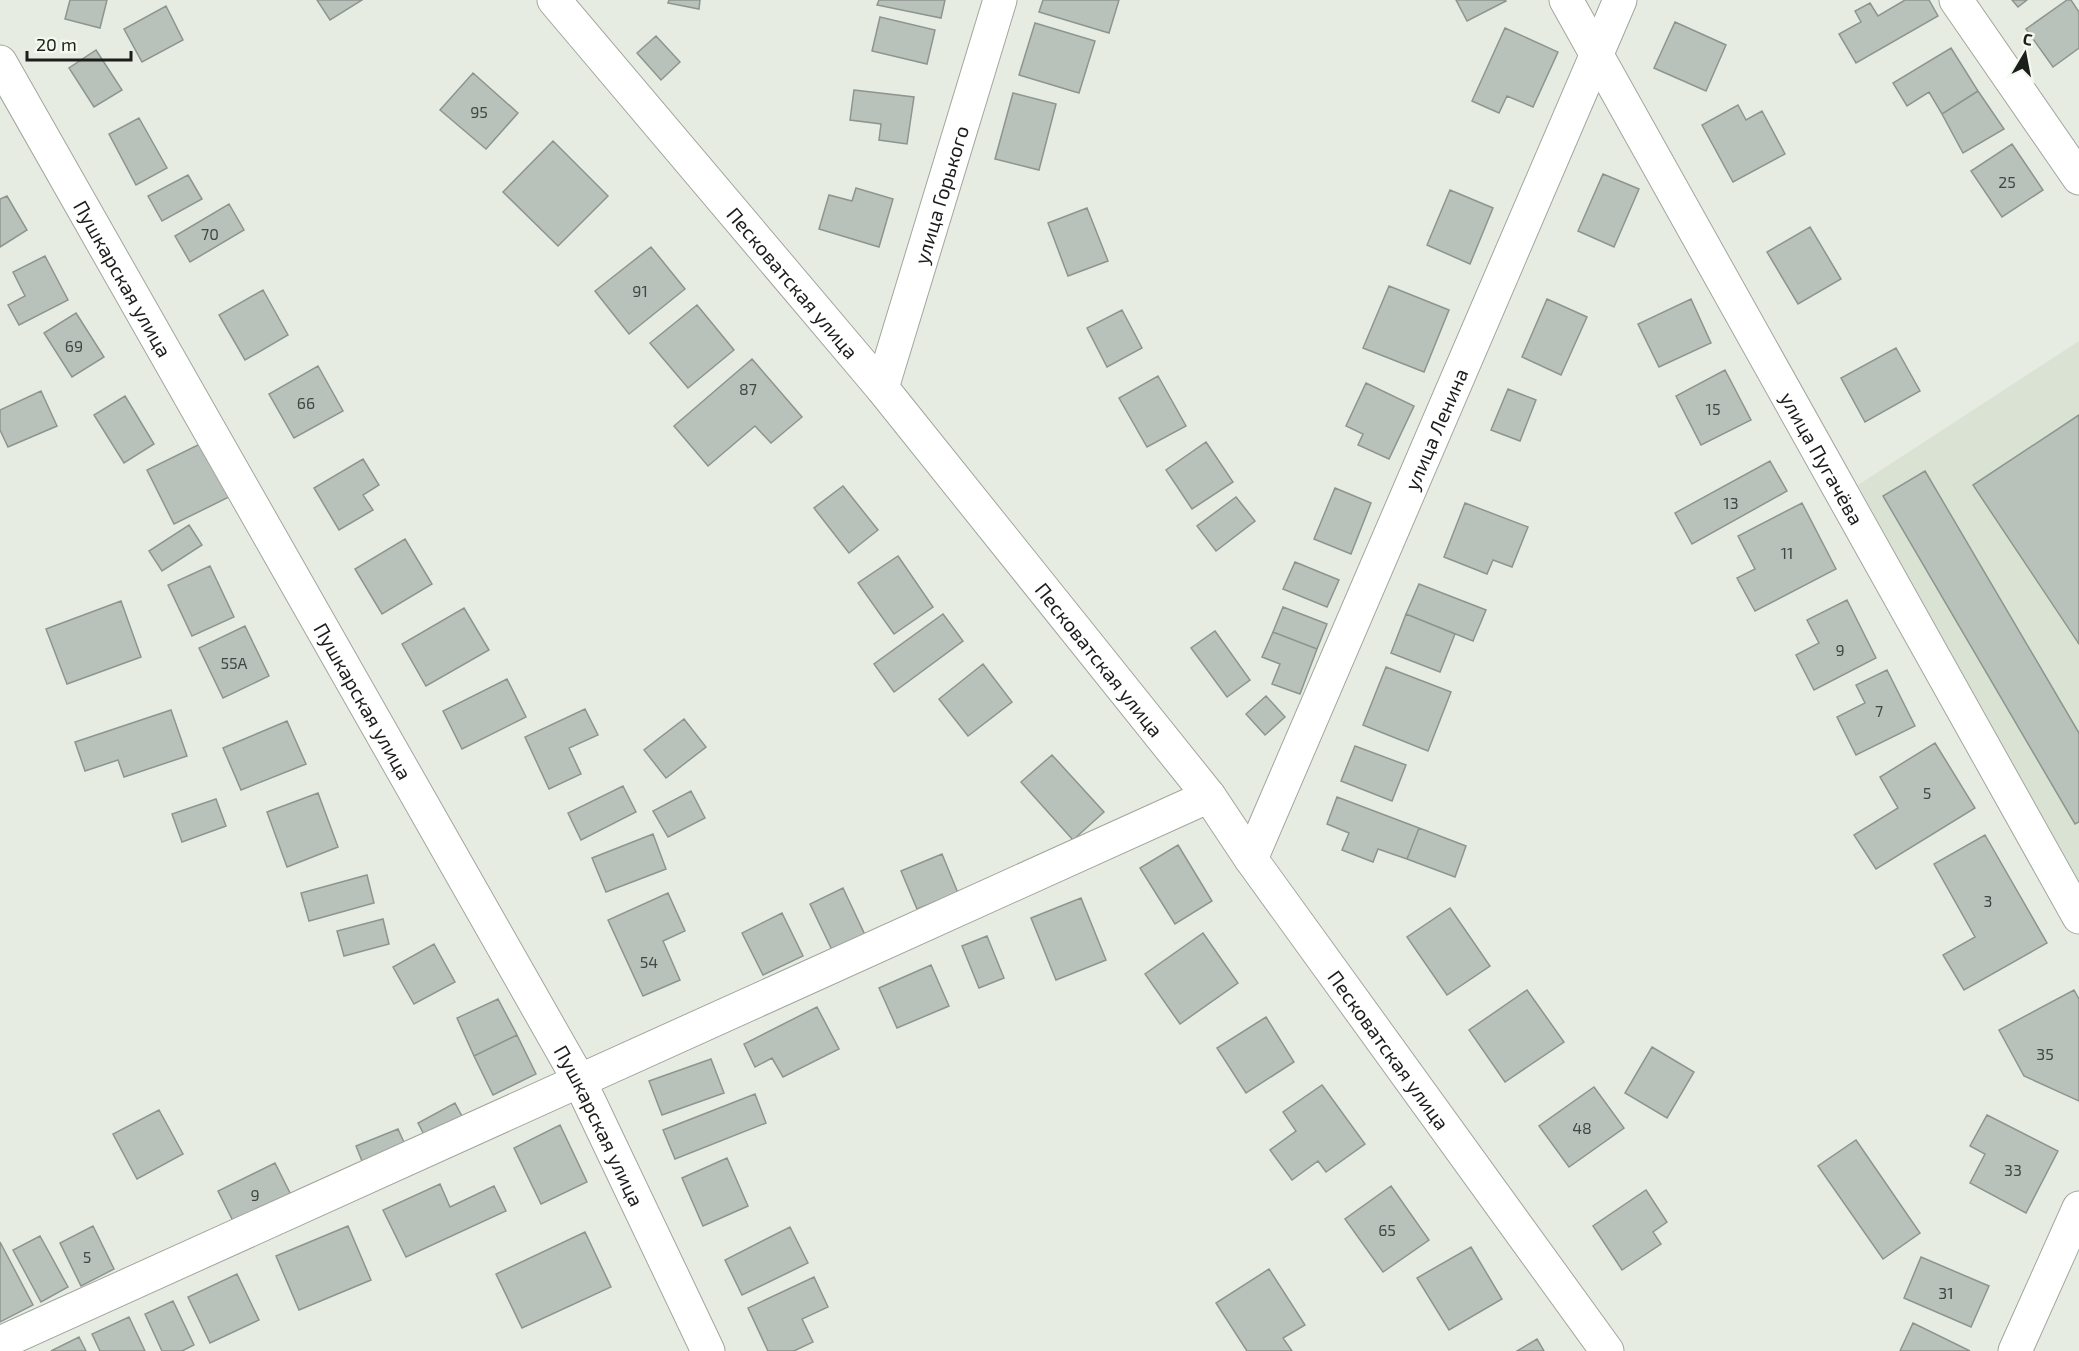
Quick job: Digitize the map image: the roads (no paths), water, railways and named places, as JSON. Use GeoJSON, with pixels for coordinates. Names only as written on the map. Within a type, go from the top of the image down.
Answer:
{"type":"FeatureCollection","features":[{"type":"Feature","properties":{"kind":"street","name":"Песковатская улица"},"geometry":{"type":"LineString","coordinates":[[554,0],[882,388],[1209,796],[1251,859],[1607,1351]]}},
{"type":"Feature","properties":{"kind":"street","name":"улица Горького"},"geometry":{"type":"LineString","coordinates":[[882,388],[1000,0]]}},
{"type":"Feature","properties":{"kind":"street","name":"улица Пугачёва"},"geometry":{"type":"LineString","coordinates":[[1566,0],[2079,917]]}},
{"type":"Feature","properties":{"kind":"street","name":"улица Ленина"},"geometry":{"type":"LineString","coordinates":[[1251,859],[1596,51],[1620,0]]}},
{"type":"Feature","properties":{"kind":"street"},"geometry":{"type":"LineString","coordinates":[[1956,0],[2079,178]]}},
{"type":"Feature","properties":{"kind":"street","name":"Пушкарская улица"},"geometry":{"type":"LineString","coordinates":[[0,62],[579,1080],[708,1351]]}},
{"type":"Feature","properties":{"kind":"street"},"geometry":{"type":"LineString","coordinates":[[0,1343],[1209,796]]}},
{"type":"Feature","properties":{"kind":"street"},"geometry":{"type":"LineString","coordinates":[[2015,1351],[2079,1208]]}}]}
